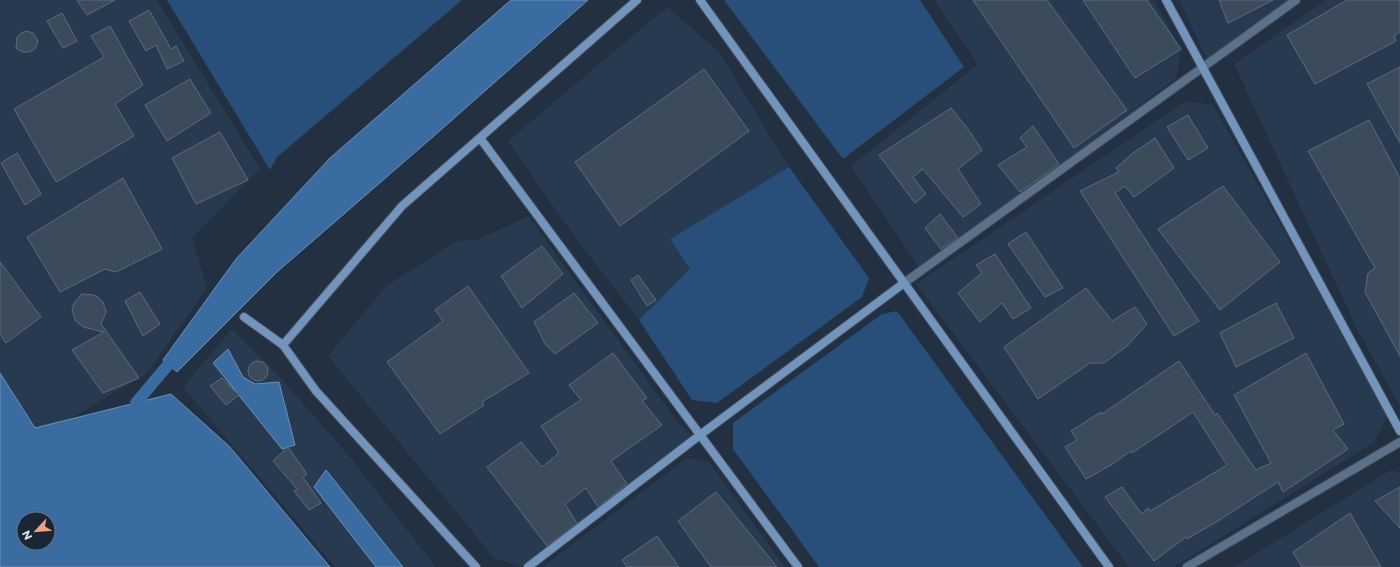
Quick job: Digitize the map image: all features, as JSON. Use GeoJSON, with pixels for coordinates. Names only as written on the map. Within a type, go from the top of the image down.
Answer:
{"type":"FeatureCollection","features":[{"type":"Feature","properties":{"kind":"street"},"geometry":{"type":"LineString","coordinates":[[283,345],[402,206],[637,0]]}},
{"type":"Feature","properties":{"kind":"street"},"geometry":{"type":"LineString","coordinates":[[700,0],[1109,567]]}},
{"type":"Feature","properties":{"kind":"street"},"geometry":{"type":"LineString","coordinates":[[1166,0],[1400,431]]}},
{"type":"Feature","properties":{"kind":"street"},"geometry":{"type":"LineString","coordinates":[[528,567],[700,435],[904,283],[1296,0]]}},
{"type":"Feature","properties":{"kind":"street"},"geometry":{"type":"LineString","coordinates":[[480,138],[798,567]]}},
{"type":"Feature","properties":{"kind":"street"},"geometry":{"type":"LineString","coordinates":[[244,316],[283,345],[316,391],[476,567]]}},
{"type":"Feature","properties":{"kind":"street"},"geometry":{"type":"LineString","coordinates":[[1187,567],[1400,442]]}},
{"type":"Feature","properties":{"kind":"shaded area"},"geometry":{"type":"Polygon","coordinates":[[[0,0],[157,0],[260,169],[192,238],[207,288],[146,374],[66,421],[35,428],[0,373],[0,0]]]}},
{"type":"Feature","properties":{"kind":"shaded area"},"geometry":{"type":"Polygon","coordinates":[[[167,0],[462,0],[277,157],[270,170],[167,0]]]}},
{"type":"Feature","properties":{"kind":"shaded area"},"geometry":{"type":"Polygon","coordinates":[[[511,0],[588,0],[277,272],[177,372],[163,360],[236,259],[330,158],[511,0]]]}},
{"type":"Feature","properties":{"kind":"shaded area"},"geometry":{"type":"Polygon","coordinates":[[[724,0],[920,0],[964,67],[843,159],[724,0]]]}},
{"type":"Feature","properties":{"kind":"shaded area"},"geometry":{"type":"Polygon","coordinates":[[[934,0],[1154,0],[1181,49],[1176,78],[921,270],[851,166],[978,64],[934,0]]]}},
{"type":"Feature","properties":{"kind":"shaded area"},"geometry":{"type":"Polygon","coordinates":[[[1179,0],[1293,0],[1209,64],[1179,0]]]}},
{"type":"Feature","properties":{"kind":"shaded area"},"geometry":{"type":"Polygon","coordinates":[[[1326,0],[1400,0],[1400,406],[1357,329],[1234,64],[1326,0]]]}},
{"type":"Feature","properties":{"kind":"shaded area"},"geometry":{"type":"Polygon","coordinates":[[[667,7],[719,52],[789,167],[670,239],[690,269],[639,320],[569,229],[508,141],[667,7]]]}},
{"type":"Feature","properties":{"kind":"shaded area"},"geometry":{"type":"Polygon","coordinates":[[[1186,101],[1213,105],[1388,415],[1373,443],[1174,567],[1129,567],[916,284],[1186,101]]]}},
{"type":"Feature","properties":{"kind":"shaded area"},"geometry":{"type":"Polygon","coordinates":[[[789,167],[869,278],[862,297],[717,403],[692,400],[639,320],[690,269],[670,239],[789,167]]]}},
{"type":"Feature","properties":{"kind":"shaded area"},"geometry":{"type":"Polygon","coordinates":[[[528,216],[679,424],[691,436],[528,567],[524,567],[494,558],[328,356],[386,286],[457,241],[480,239],[528,216]]]}},
{"type":"Feature","properties":{"kind":"shaded area"},"geometry":{"type":"Polygon","coordinates":[[[897,311],[1083,567],[819,567],[733,449],[733,423],[882,314],[897,311]]]}},
{"type":"Feature","properties":{"kind":"shaded area"},"geometry":{"type":"Polygon","coordinates":[[[232,329],[279,376],[350,457],[436,567],[335,567],[183,387],[232,329]]]}},
{"type":"Feature","properties":{"kind":"shaded area"},"geometry":{"type":"Polygon","coordinates":[[[228,349],[243,377],[255,384],[279,382],[295,445],[282,449],[213,363],[228,349]]]}},
{"type":"Feature","properties":{"kind":"shaded area"},"geometry":{"type":"Polygon","coordinates":[[[0,373],[35,428],[171,394],[230,447],[330,567],[0,567],[0,373]]]}},
{"type":"Feature","properties":{"kind":"shaded area"},"geometry":{"type":"Polygon","coordinates":[[[687,458],[709,462],[785,567],[542,567],[687,458]]]}},
{"type":"Feature","properties":{"kind":"shaded area"},"geometry":{"type":"Polygon","coordinates":[[[326,470],[403,567],[376,567],[314,487],[326,470]]]}},
{"type":"Feature","properties":{"kind":"shaded area"},"geometry":{"type":"Polygon","coordinates":[[[1391,470],[1400,472],[1400,567],[1234,567],[1391,470]]]}},
{"type":"Feature","properties":{"kind":"building"},"geometry":{"type":"Polygon","coordinates":[[[77,0],[115,0],[87,15],[77,0]]]}},
{"type":"Feature","properties":{"kind":"building"},"geometry":{"type":"Polygon","coordinates":[[[973,0],[1047,0],[1127,110],[1074,148],[973,0]]]}},
{"type":"Feature","properties":{"kind":"building"},"geometry":{"type":"Polygon","coordinates":[[[1083,0],[1147,0],[1181,49],[1135,78],[1083,0]]]}},
{"type":"Feature","properties":{"kind":"building"},"geometry":{"type":"Polygon","coordinates":[[[1219,0],[1273,0],[1228,23],[1219,0]]]}},
{"type":"Feature","properties":{"kind":"building"},"geometry":{"type":"Polygon","coordinates":[[[1347,0],[1400,0],[1400,32],[1394,36],[1396,41],[1315,84],[1287,35],[1347,0]]]}},
{"type":"Feature","properties":{"kind":"building"},"geometry":{"type":"Polygon","coordinates":[[[149,10],[171,49],[176,46],[184,61],[167,69],[156,45],[146,51],[129,21],[149,10]]]}},
{"type":"Feature","properties":{"kind":"building"},"geometry":{"type":"Polygon","coordinates":[[[62,13],[77,41],[63,48],[47,21],[62,13]]]}},
{"type":"Feature","properties":{"kind":"building"},"geometry":{"type":"Polygon","coordinates":[[[110,26],[143,85],[115,104],[134,136],[56,182],[14,109],[104,57],[91,36],[110,26]]]}},
{"type":"Feature","properties":{"kind":"building"},"geometry":{"type":"Polygon","coordinates":[[[26,31],[33,33],[38,42],[35,49],[29,52],[22,52],[16,48],[17,37],[26,31]]]}},
{"type":"Feature","properties":{"kind":"building"},"geometry":{"type":"Polygon","coordinates":[[[1400,67],[1400,143],[1367,84],[1400,67]]]}},
{"type":"Feature","properties":{"kind":"building"},"geometry":{"type":"Polygon","coordinates":[[[704,69],[749,131],[620,226],[575,162],[704,69]]]}},
{"type":"Feature","properties":{"kind":"building"},"geometry":{"type":"Polygon","coordinates":[[[190,79],[211,113],[167,141],[145,105],[190,79]]]}},
{"type":"Feature","properties":{"kind":"building"},"geometry":{"type":"Polygon","coordinates":[[[951,108],[968,129],[982,150],[958,169],[981,204],[963,217],[923,169],[913,177],[926,194],[915,203],[879,155],[951,108]]]}},
{"type":"Feature","properties":{"kind":"building"},"geometry":{"type":"Polygon","coordinates":[[[1188,115],[1208,148],[1188,160],[1167,127],[1188,115]]]}},
{"type":"Feature","properties":{"kind":"building"},"geometry":{"type":"Polygon","coordinates":[[[1369,120],[1400,178],[1400,356],[1365,292],[1368,273],[1375,268],[1308,151],[1369,120]]]}},
{"type":"Feature","properties":{"kind":"building"},"geometry":{"type":"Polygon","coordinates":[[[1033,126],[1059,164],[1020,192],[998,165],[1027,147],[1020,138],[1033,126]]]}},
{"type":"Feature","properties":{"kind":"building"},"geometry":{"type":"Polygon","coordinates":[[[220,132],[248,180],[196,204],[172,158],[220,132]]]}},
{"type":"Feature","properties":{"kind":"building"},"geometry":{"type":"Polygon","coordinates":[[[1155,138],[1174,168],[1134,197],[1125,186],[1115,193],[1199,321],[1174,336],[1080,191],[1119,172],[1116,168],[1133,153],[1155,138]]]}},
{"type":"Feature","properties":{"kind":"building"},"geometry":{"type":"Polygon","coordinates":[[[17,153],[41,194],[25,205],[1,163],[17,153]]]}},
{"type":"Feature","properties":{"kind":"building"},"geometry":{"type":"Polygon","coordinates":[[[123,178],[162,249],[116,272],[105,269],[60,292],[27,237],[123,178]]]}},
{"type":"Feature","properties":{"kind":"building"},"geometry":{"type":"Polygon","coordinates":[[[1223,186],[1280,262],[1220,310],[1158,229],[1223,186]]]}},
{"type":"Feature","properties":{"kind":"building"},"geometry":{"type":"Polygon","coordinates":[[[940,214],[958,238],[941,249],[925,228],[940,214]]]}},
{"type":"Feature","properties":{"kind":"building"},"geometry":{"type":"Polygon","coordinates":[[[1026,232],[1063,288],[1045,297],[1008,244],[1026,232]]]}},
{"type":"Feature","properties":{"kind":"building"},"geometry":{"type":"Polygon","coordinates":[[[542,246],[563,274],[522,308],[501,276],[542,246]]]}},
{"type":"Feature","properties":{"kind":"building"},"geometry":{"type":"Polygon","coordinates":[[[995,254],[1031,308],[1013,319],[1002,303],[980,322],[958,293],[982,273],[976,265],[995,254]]]}},
{"type":"Feature","properties":{"kind":"building"},"geometry":{"type":"Polygon","coordinates":[[[0,262],[41,317],[6,343],[0,334],[0,262]]]}},
{"type":"Feature","properties":{"kind":"building"},"geometry":{"type":"Polygon","coordinates":[[[638,275],[656,300],[647,306],[631,280],[638,275]]]}},
{"type":"Feature","properties":{"kind":"building"},"geometry":{"type":"Polygon","coordinates":[[[468,286],[529,373],[482,402],[484,405],[440,434],[387,362],[443,321],[435,310],[468,286]]]}},
{"type":"Feature","properties":{"kind":"building"},"geometry":{"type":"Polygon","coordinates":[[[1086,288],[1112,321],[1135,307],[1147,324],[1127,346],[1104,363],[1090,363],[1038,399],[1004,347],[1086,288]]]}},
{"type":"Feature","properties":{"kind":"building"},"geometry":{"type":"Polygon","coordinates":[[[140,292],[160,324],[143,336],[125,301],[140,292]]]}},
{"type":"Feature","properties":{"kind":"building"},"geometry":{"type":"Polygon","coordinates":[[[574,293],[598,323],[555,354],[546,345],[534,322],[574,293]]]}},
{"type":"Feature","properties":{"kind":"building"},"geometry":{"type":"Polygon","coordinates":[[[82,294],[94,295],[103,302],[106,312],[101,324],[139,378],[103,393],[72,350],[104,332],[83,327],[75,320],[72,309],[74,303],[82,294]]]}},
{"type":"Feature","properties":{"kind":"building"},"geometry":{"type":"Polygon","coordinates":[[[1276,303],[1294,338],[1236,367],[1220,333],[1276,303]]]}},
{"type":"Feature","properties":{"kind":"building"},"geometry":{"type":"Polygon","coordinates":[[[613,353],[647,398],[642,401],[662,425],[611,461],[627,484],[598,507],[586,488],[565,504],[577,523],[547,546],[487,467],[521,442],[542,467],[559,453],[541,426],[581,400],[569,385],[613,353]]]}},
{"type":"Feature","properties":{"kind":"building"},"geometry":{"type":"Polygon","coordinates":[[[1306,353],[1344,424],[1333,430],[1348,449],[1283,492],[1278,482],[1218,521],[1187,539],[1186,537],[1154,561],[1105,497],[1122,487],[1142,514],[1148,508],[1150,511],[1227,465],[1193,412],[1132,453],[1131,451],[1111,465],[1086,479],[1065,447],[1077,440],[1071,431],[1101,412],[1102,414],[1179,361],[1215,415],[1217,413],[1256,470],[1271,463],[1234,395],[1306,353]]]}},
{"type":"Feature","properties":{"kind":"building"},"geometry":{"type":"Polygon","coordinates":[[[258,361],[265,364],[268,371],[265,378],[258,381],[251,378],[248,371],[251,364],[258,361]]]}},
{"type":"Feature","properties":{"kind":"building"},"geometry":{"type":"Polygon","coordinates":[[[222,378],[239,395],[226,405],[210,386],[222,378]]]}},
{"type":"Feature","properties":{"kind":"building"},"geometry":{"type":"Polygon","coordinates":[[[288,447],[307,474],[303,477],[321,503],[309,510],[294,491],[297,489],[273,461],[288,447]]]}},
{"type":"Feature","properties":{"kind":"building"},"geometry":{"type":"Polygon","coordinates":[[[1400,487],[1400,528],[1375,501],[1400,487]]]}},
{"type":"Feature","properties":{"kind":"building"},"geometry":{"type":"Polygon","coordinates":[[[716,492],[777,567],[711,567],[678,521],[716,492]]]}},
{"type":"Feature","properties":{"kind":"building"},"geometry":{"type":"Polygon","coordinates":[[[1350,513],[1381,567],[1302,567],[1293,552],[1350,513]]]}},
{"type":"Feature","properties":{"kind":"building"},"geometry":{"type":"Polygon","coordinates":[[[657,536],[679,567],[627,567],[622,560],[657,536]]]}},
{"type":"Feature","properties":{"kind":"waterway"},"geometry":{"type":"LineString","coordinates":[[136,403],[178,353]]}}]}
